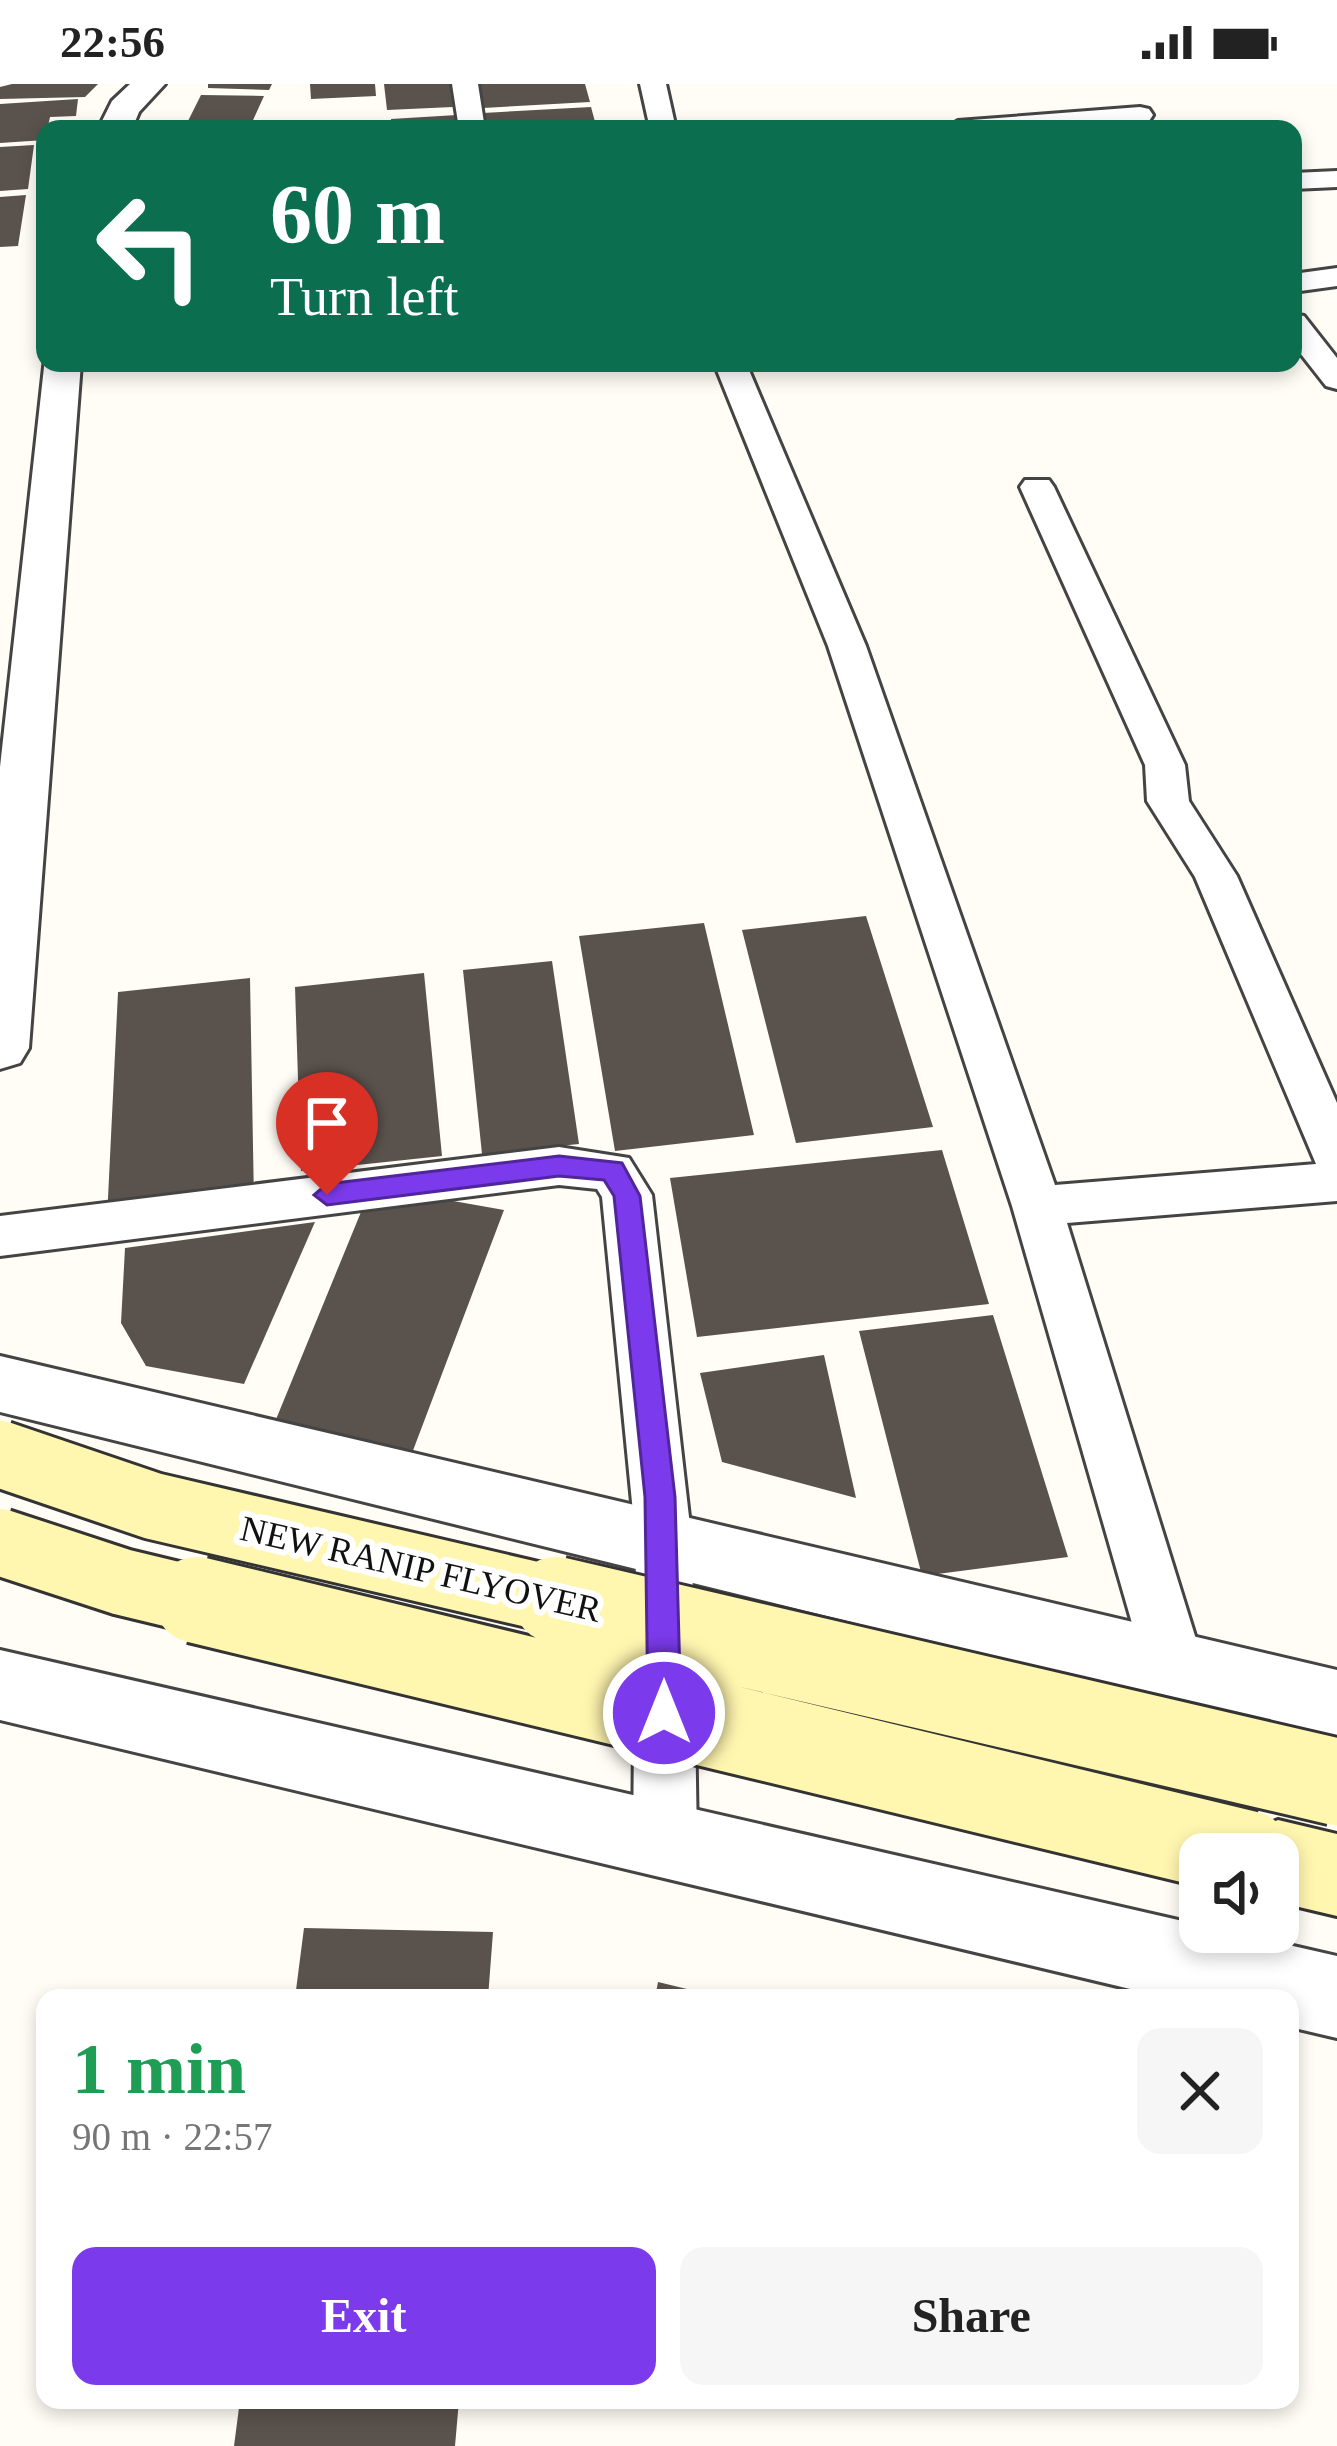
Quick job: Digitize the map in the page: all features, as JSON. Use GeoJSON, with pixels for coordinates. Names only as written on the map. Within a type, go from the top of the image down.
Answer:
{"type":"FeatureCollection","features":[{"type":"Feature","properties":{"kind":"main road","name":"NEW RANIP FLYOVER"},"geometry":{"type":"LineString","coordinates":[[0,1454],[153,1506],[1337,1782]]}},
{"type":"Feature","properties":{"kind":"main road"},"geometry":{"type":"LineString","coordinates":[[0,1542],[122,1582],[1179,1837]]}},
{"type":"Feature","properties":{"kind":"main road"},"geometry":{"type":"LineString","coordinates":[[1299,1866],[1337,1875]]}},
{"type":"Feature","properties":{"kind":"street"},"geometry":{"type":"LineString","coordinates":[[119,120],[124,108],[149,84]]}},
{"type":"Feature","properties":{"kind":"street"},"geometry":{"type":"LineString","coordinates":[[465,84],[471,120]]}},
{"type":"Feature","properties":{"kind":"street"},"geometry":{"type":"LineString","coordinates":[[652,84],[661,120]]}},
{"type":"Feature","properties":{"kind":"street"},"geometry":{"type":"LineString","coordinates":[[1120,84],[1144,120]]}},
{"type":"Feature","properties":{"kind":"street"},"geometry":{"type":"LineString","coordinates":[[1302,181],[1337,179]]}},
{"type":"Feature","properties":{"kind":"street"},"geometry":{"type":"LineString","coordinates":[[1302,282],[1337,278]]}},
{"type":"Feature","properties":{"kind":"street"},"geometry":{"type":"LineString","coordinates":[[1302,334],[1337,379]]}},
{"type":"Feature","properties":{"kind":"street"},"geometry":{"type":"LineString","coordinates":[[0,1048],[60,372]]}},
{"type":"Feature","properties":{"kind":"street"},"geometry":{"type":"LineString","coordinates":[[734,372],[847,646],[1037,1206],[1174,1665]]}},
{"type":"Feature","properties":{"kind":"street"},"geometry":{"type":"LineString","coordinates":[[1037,487],[1166,765],[1168,801],[1216,876],[1337,1158]]}},
{"type":"Feature","properties":{"kind":"street"},"geometry":{"type":"LineString","coordinates":[[0,1236],[559,1166],[612,1171],[627,1196],[664,1543],[665,1840]]}},
{"type":"Feature","properties":{"kind":"street"},"geometry":{"type":"LineString","coordinates":[[1037,1206],[1337,1182]]}},
{"type":"Feature","properties":{"kind":"street"},"geometry":{"type":"LineString","coordinates":[[0,1384],[1337,1706]]}},
{"type":"Feature","properties":{"kind":"street"},"geometry":{"type":"LineString","coordinates":[[0,1685],[1337,1997]]}},
{"type":"Feature","properties":{"kind":"building"},"geometry":{"type":"Polygon","coordinates":[[[98,84],[85,97],[0,99],[0,87],[98,84]]]}},
{"type":"Feature","properties":{"kind":"building"},"geometry":{"type":"Polygon","coordinates":[[[208,84],[272,84],[269,90],[208,88],[208,84]]]}},
{"type":"Feature","properties":{"kind":"building"},"geometry":{"type":"Polygon","coordinates":[[[310,84],[375,84],[376,96],[311,99],[310,84]]]}},
{"type":"Feature","properties":{"kind":"building"},"geometry":{"type":"Polygon","coordinates":[[[384,84],[450,84],[453,107],[387,110],[384,84]]]}},
{"type":"Feature","properties":{"kind":"building"},"geometry":{"type":"Polygon","coordinates":[[[478,84],[585,84],[590,102],[483,108],[478,84]]]}},
{"type":"Feature","properties":{"kind":"building"},"geometry":{"type":"Polygon","coordinates":[[[201,95],[264,96],[253,120],[188,120],[201,95]]]}},
{"type":"Feature","properties":{"kind":"building"},"geometry":{"type":"Polygon","coordinates":[[[78,99],[76,116],[36,120],[36,141],[0,143],[0,104],[78,99]]]}},
{"type":"Feature","properties":{"kind":"building"},"geometry":{"type":"Polygon","coordinates":[[[591,107],[595,120],[484,120],[483,113],[591,107]]]}},
{"type":"Feature","properties":{"kind":"building"},"geometry":{"type":"Polygon","coordinates":[[[457,115],[458,120],[391,120],[457,115]]]}},
{"type":"Feature","properties":{"kind":"building"},"geometry":{"type":"Polygon","coordinates":[[[34,145],[28,189],[0,191],[0,147],[34,145]]]}},
{"type":"Feature","properties":{"kind":"building"},"geometry":{"type":"Polygon","coordinates":[[[26,195],[18,246],[0,247],[0,197],[26,195]]]}},
{"type":"Feature","properties":{"kind":"building"},"geometry":{"type":"Polygon","coordinates":[[[866,916],[933,1127],[796,1143],[742,930],[866,916]]]}},
{"type":"Feature","properties":{"kind":"building"},"geometry":{"type":"Polygon","coordinates":[[[704,923],[754,1135],[615,1151],[579,936],[704,923]]]}},
{"type":"Feature","properties":{"kind":"building"},"geometry":{"type":"Polygon","coordinates":[[[552,961],[579,1144],[482,1154],[463,970],[552,961]]]}},
{"type":"Feature","properties":{"kind":"building"},"geometry":{"type":"Polygon","coordinates":[[[424,973],[442,1156],[301,1171],[295,987],[424,973]]]}},
{"type":"Feature","properties":{"kind":"building"},"geometry":{"type":"Polygon","coordinates":[[[250,978],[254,1202],[107,1219],[118,992],[250,978]]]}},
{"type":"Feature","properties":{"kind":"building"},"geometry":{"type":"Polygon","coordinates":[[[942,1150],[989,1304],[697,1337],[670,1178],[942,1150]]]}},
{"type":"Feature","properties":{"kind":"building"},"geometry":{"type":"Polygon","coordinates":[[[442,1199],[504,1210],[406,1469],[270,1434],[361,1212],[442,1199]]]}},
{"type":"Feature","properties":{"kind":"building"},"geometry":{"type":"Polygon","coordinates":[[[315,1222],[244,1384],[146,1366],[121,1323],[125,1248],[315,1222]]]}},
{"type":"Feature","properties":{"kind":"building"},"geometry":{"type":"Polygon","coordinates":[[[993,1315],[1068,1557],[922,1576],[859,1331],[993,1315]]]}},
{"type":"Feature","properties":{"kind":"building"},"geometry":{"type":"Polygon","coordinates":[[[824,1355],[856,1498],[722,1462],[700,1373],[824,1355]]]}},
{"type":"Feature","properties":{"kind":"building"},"geometry":{"type":"Polygon","coordinates":[[[304,1928],[493,1932],[489,1989],[296,1989],[304,1928]]]}},
{"type":"Feature","properties":{"kind":"building"},"geometry":{"type":"Polygon","coordinates":[[[658,1982],[687,1989],[657,1989],[658,1982]]]}},
{"type":"Feature","properties":{"kind":"building"},"geometry":{"type":"Polygon","coordinates":[[[239,2409],[458,2409],[455,2446],[234,2446],[239,2409]]]}},
{"type":"Feature","properties":{"kind":"route"},"geometry":{"type":"LineString","coordinates":[[327,1195],[559,1166],[612,1171],[627,1196],[660,1497],[664,1713]]}}]}
